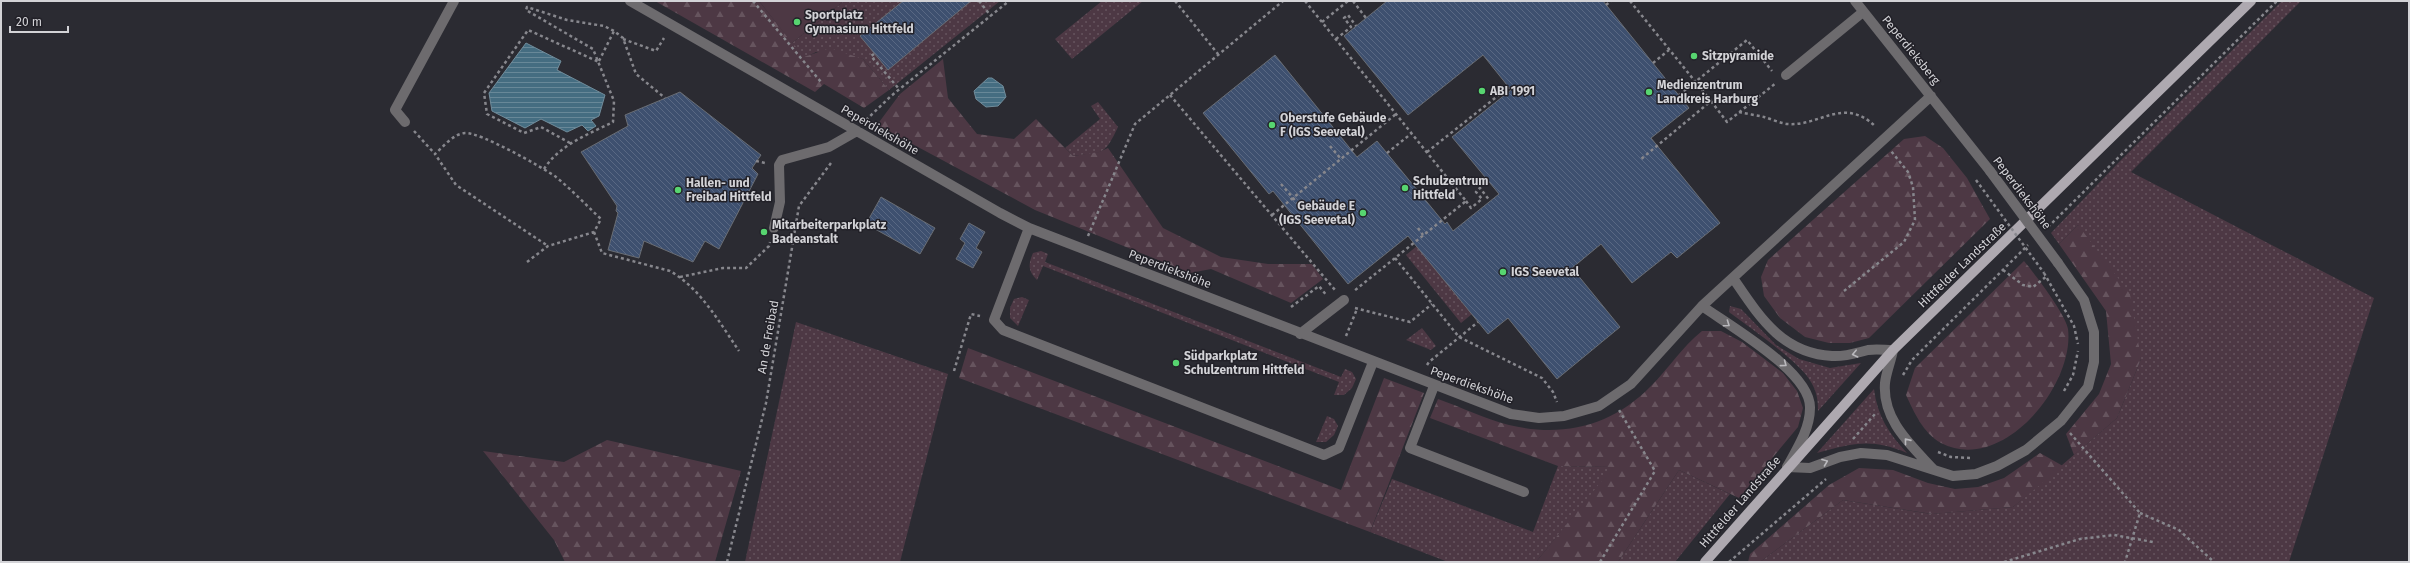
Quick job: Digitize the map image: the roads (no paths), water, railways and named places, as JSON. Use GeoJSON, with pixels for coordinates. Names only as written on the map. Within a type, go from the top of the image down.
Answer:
{"type":"FeatureCollection","features":[{"type":"Feature","properties":{"kind":"main road","name":"Hittfelder Landstraße"},"geometry":{"type":"LineString","coordinates":[[1705,562],[1787,467],[1893,350],[2252,1]]}},
{"type":"Feature","properties":{"kind":"street"},"geometry":{"type":"LineString","coordinates":[[405,122],[395,110],[454,1]]}},
{"type":"Feature","properties":{"kind":"street","name":"Peperdiekshöhe"},"geometry":{"type":"LineString","coordinates":[[630,1],[1029,228],[1434,386],[1511,414],[1539,418],[1564,416],[1600,406],[1612,400],[1631,384],[1702,306],[1931,96],[1990,171],[2084,300],[2094,332],[2094,362],[2088,387],[2061,421],[2026,450],[1998,466],[1976,474],[1953,476],[1887,456],[1861,453],[1840,457],[1810,468],[1787,467]]}},
{"type":"Feature","properties":{"kind":"street","name":"Peperdieksberg"},"geometry":{"type":"LineString","coordinates":[[1855,1],[1931,96]]}},
{"type":"Feature","properties":{"kind":"street"},"geometry":{"type":"LineString","coordinates":[[1783,77],[1864,12]]}},
{"type":"Feature","properties":{"kind":"street"},"geometry":{"type":"LineString","coordinates":[[774,228],[780,202],[779,165],[782,160],[829,147],[857,131]]}},
{"type":"Feature","properties":{"kind":"street"},"geometry":{"type":"LineString","coordinates":[[1029,228],[994,320],[1003,330],[1324,455],[1339,448],[1372,362]]}},
{"type":"Feature","properties":{"kind":"street"},"geometry":{"type":"LineString","coordinates":[[1733,278],[1767,325],[1801,351],[1832,356],[1851,355],[1870,350],[1893,350]]}},
{"type":"Feature","properties":{"kind":"street"},"geometry":{"type":"LineString","coordinates":[[1300,334],[1344,300]]}},
{"type":"Feature","properties":{"kind":"street"},"geometry":{"type":"LineString","coordinates":[[1702,306],[1789,367],[1803,386],[1810,407],[1806,432],[1787,467]]}},
{"type":"Feature","properties":{"kind":"street","name":"Peperdiekshöhe"},"geometry":{"type":"LineString","coordinates":[[1893,350],[1885,384],[1887,406],[1892,420],[1906,441],[1933,469]]}},
{"type":"Feature","properties":{"kind":"street"},"geometry":{"type":"LineString","coordinates":[[1434,386],[1410,448],[1524,492]]}},
{"type":"Feature","properties":{"kind":"water"},"geometry":{"type":"Polygon","coordinates":[[[526,43],[561,61],[557,70],[605,95],[599,116],[591,120],[596,126],[588,131],[582,125],[567,132],[541,119],[525,128],[492,111],[489,93],[526,43]]]}},
{"type":"Feature","properties":{"kind":"water"},"geometry":{"type":"Polygon","coordinates":[[[988,78],[992,78],[1003,86],[1006,97],[998,106],[986,107],[976,99],[974,91],[988,78]]]}},
{"type":"Feature","properties":{"kind":"place","name":"Sportplatz Gymnasium Hittfeld"},"geometry":{"type":"Point","coordinates":[797,22]}},
{"type":"Feature","properties":{"kind":"place","name":"Sitzpyramide"},"geometry":{"type":"Point","coordinates":[1694,56]}},
{"type":"Feature","properties":{"kind":"place","name":"ABI 1991"},"geometry":{"type":"Point","coordinates":[1482,91]}},
{"type":"Feature","properties":{"kind":"place","name":"Medienzentrum Landkreis Harburg"},"geometry":{"type":"Point","coordinates":[1649,92]}},
{"type":"Feature","properties":{"kind":"place","name":"Oberstufe Gebäude F (IGS Seevetal)"},"geometry":{"type":"Point","coordinates":[1272,125]}},
{"type":"Feature","properties":{"kind":"place","name":"Schulzentrum Hittfeld"},"geometry":{"type":"Point","coordinates":[1405,188]}},
{"type":"Feature","properties":{"kind":"place","name":"Hallen- und Freibad Hittfeld"},"geometry":{"type":"Point","coordinates":[678,190]}},
{"type":"Feature","properties":{"kind":"place","name":"Gebäude E (IGS Seevetal)"},"geometry":{"type":"Point","coordinates":[1363,213]}},
{"type":"Feature","properties":{"kind":"place","name":"Mitarbeiterparkplatz Badeanstalt"},"geometry":{"type":"Point","coordinates":[764,232]}},
{"type":"Feature","properties":{"kind":"place","name":"IGS Seevetal"},"geometry":{"type":"Point","coordinates":[1503,272]}},
{"type":"Feature","properties":{"kind":"place","name":"Südparkplatz Schulzentrum Hittfeld"},"geometry":{"type":"Point","coordinates":[1176,363]}}]}
